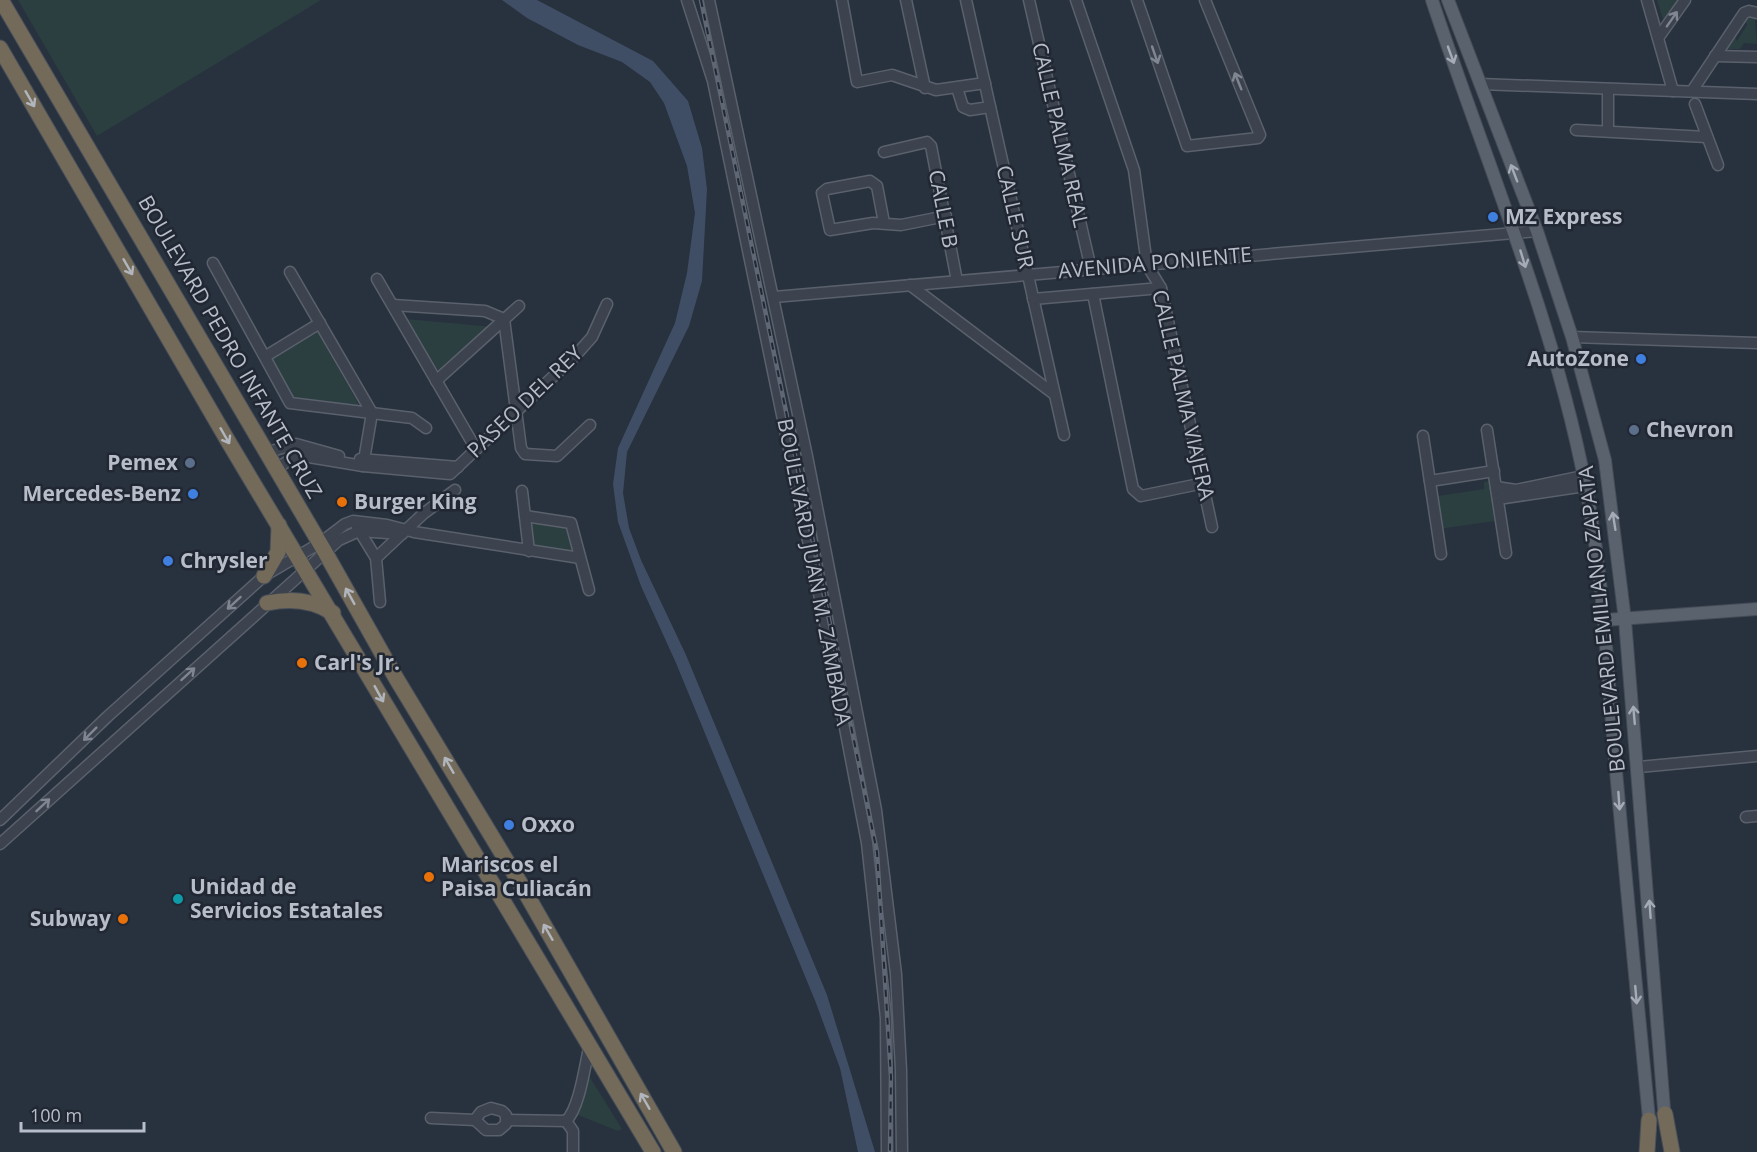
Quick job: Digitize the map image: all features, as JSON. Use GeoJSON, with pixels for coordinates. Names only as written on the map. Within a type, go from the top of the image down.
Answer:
{"type":"FeatureCollection","features":[{"type":"Feature","properties":{"kind":"highway","name":"BOULEVARD PEDRO INFANTE CRUZ"},"geometry":{"type":"LineString","coordinates":[[1,0],[275,470],[323,547],[396,678],[520,883],[674,1152]]}},
{"type":"Feature","properties":{"kind":"highway"},"geometry":{"type":"LineString","coordinates":[[0,48],[7,68],[653,1152]]}},
{"type":"Feature","properties":{"kind":"highway"},"geometry":{"type":"LineString","coordinates":[[264,576],[278,552],[279,525]]}},
{"type":"Feature","properties":{"kind":"highway"},"geometry":{"type":"LineString","coordinates":[[267,603],[287,600],[307,602],[333,613]]}},
{"type":"Feature","properties":{"kind":"highway"},"geometry":{"type":"LineString","coordinates":[[1665,1114],[1672,1152]]}},
{"type":"Feature","properties":{"kind":"highway"},"geometry":{"type":"LineString","coordinates":[[1647,1152],[1649,1120]]}},
{"type":"Feature","properties":{"kind":"main road","name":"BOULEVARD EMILIANO ZAPATA"},"geometry":{"type":"LineString","coordinates":[[1432,0],[1515,233],[1558,375],[1584,481],[1605,620],[1632,960],[1652,1152]]}},
{"type":"Feature","properties":{"kind":"main road","name":"BOULEVARD EMILIANO ZAPATA"},"geometry":{"type":"LineString","coordinates":[[1448,0],[1536,231],[1572,337],[1605,460],[1625,620],[1639,767],[1666,1152]]}},
{"type":"Feature","properties":{"kind":"main road"},"geometry":{"type":"LineString","coordinates":[[1605,620],[1757,609]]}},
{"type":"Feature","properties":{"kind":"street","name":"BOULEVARD JUAN M. ZAMBADA"},"geometry":{"type":"LineString","coordinates":[[687,0],[715,92],[824,618],[867,843],[886,1018],[887,1152]]}},
{"type":"Feature","properties":{"kind":"street","name":"BOULEVARD JUAN M. ZAMBADA"},"geometry":{"type":"LineString","coordinates":[[709,0],[774,297],[856,700],[881,843],[897,993],[902,1152]]}},
{"type":"Feature","properties":{"kind":"street"},"geometry":{"type":"LineString","coordinates":[[842,0],[857,82],[892,75],[926,88],[957,88],[985,83]]}},
{"type":"Feature","properties":{"kind":"street"},"geometry":{"type":"LineString","coordinates":[[906,0],[926,88]]}},
{"type":"Feature","properties":{"kind":"street","name":"CALLE SUR"},"geometry":{"type":"LineString","coordinates":[[966,0],[1064,435]]}},
{"type":"Feature","properties":{"kind":"street","name":"CALLE PALMA REAL"},"geometry":{"type":"LineString","coordinates":[[1029,0],[1091,269]]}},
{"type":"Feature","properties":{"kind":"street"},"geometry":{"type":"LineString","coordinates":[[1076,0],[1134,170],[1148,265]]}},
{"type":"Feature","properties":{"kind":"street"},"geometry":{"type":"LineString","coordinates":[[1137,0],[1186,146],[1258,138],[1260,135],[1205,0]]}},
{"type":"Feature","properties":{"kind":"street"},"geometry":{"type":"LineString","coordinates":[[1647,0],[1673,91]]}},
{"type":"Feature","properties":{"kind":"street"},"geometry":{"type":"LineString","coordinates":[[1658,38],[1685,0]]}},
{"type":"Feature","properties":{"kind":"street"},"geometry":{"type":"LineString","coordinates":[[1692,91],[1744,14],[1749,11],[1757,13]]}},
{"type":"Feature","properties":{"kind":"street"},"geometry":{"type":"LineString","coordinates":[[1715,56],[1757,57]]}},
{"type":"Feature","properties":{"kind":"street"},"geometry":{"type":"LineString","coordinates":[[1480,84],[1757,94]]}},
{"type":"Feature","properties":{"kind":"street"},"geometry":{"type":"LineString","coordinates":[[957,88],[963,107],[970,110],[990,107]]}},
{"type":"Feature","properties":{"kind":"street"},"geometry":{"type":"LineString","coordinates":[[1608,90],[1608,131]]}},
{"type":"Feature","properties":{"kind":"street"},"geometry":{"type":"LineString","coordinates":[[1695,104],[1718,165]]}},
{"type":"Feature","properties":{"kind":"street"},"geometry":{"type":"LineString","coordinates":[[1576,130],[1706,137]]}},
{"type":"Feature","properties":{"kind":"street","name":"CALLE B"},"geometry":{"type":"LineString","coordinates":[[884,152],[924,142],[931,146],[957,281]]}},
{"type":"Feature","properties":{"kind":"street"},"geometry":{"type":"LineString","coordinates":[[884,223],[877,186],[870,181],[827,189],[822,193],[828,228],[832,230],[884,223],[901,225],[946,216]]}},
{"type":"Feature","properties":{"kind":"street","name":"AVENIDA PONIENTE"},"geometry":{"type":"LineString","coordinates":[[774,297],[1536,231]]}},
{"type":"Feature","properties":{"kind":"street"},"geometry":{"type":"LineString","coordinates":[[213,263],[288,399],[294,404],[412,418],[426,428]]}},
{"type":"Feature","properties":{"kind":"street","name":"CALLE PALMA VIAJERA"},"geometry":{"type":"LineString","coordinates":[[1148,265],[1161,288],[1212,527]]}},
{"type":"Feature","properties":{"kind":"street"},"geometry":{"type":"LineString","coordinates":[[290,272],[372,413],[364,463]]}},
{"type":"Feature","properties":{"kind":"street"},"geometry":{"type":"LineString","coordinates":[[377,279],[476,449]]}},
{"type":"Feature","properties":{"kind":"street"},"geometry":{"type":"LineString","coordinates":[[910,285],[1054,394]]}},
{"type":"Feature","properties":{"kind":"street"},"geometry":{"type":"LineString","coordinates":[[1033,299],[1161,288]]}},
{"type":"Feature","properties":{"kind":"street"},"geometry":{"type":"LineString","coordinates":[[1093,294],[1133,489],[1141,496],[1204,483]]}},
{"type":"Feature","properties":{"kind":"street","name":"PASEO DEL REY"},"geometry":{"type":"LineString","coordinates":[[275,470],[297,456],[364,463],[458,467],[585,345],[607,304]]}},
{"type":"Feature","properties":{"kind":"street"},"geometry":{"type":"LineString","coordinates":[[393,305],[485,311],[504,319]]}},
{"type":"Feature","properties":{"kind":"street"},"geometry":{"type":"LineString","coordinates":[[436,381],[519,306]]}},
{"type":"Feature","properties":{"kind":"street"},"geometry":{"type":"LineString","coordinates":[[504,319],[521,448],[528,455],[557,456],[590,425]]}},
{"type":"Feature","properties":{"kind":"street"},"geometry":{"type":"LineString","coordinates":[[266,356],[320,323]]}},
{"type":"Feature","properties":{"kind":"street"},"geometry":{"type":"LineString","coordinates":[[1572,337],[1757,343]]}},
{"type":"Feature","properties":{"kind":"street"},"geometry":{"type":"LineString","coordinates":[[1487,430],[1506,553]]}},
{"type":"Feature","properties":{"kind":"street"},"geometry":{"type":"LineString","coordinates":[[1423,435],[1441,554]]}},
{"type":"Feature","properties":{"kind":"street","name":"PASEO DEL REY"},"geometry":{"type":"LineString","coordinates":[[265,453],[296,444],[332,456],[364,463]]}},
{"type":"Feature","properties":{"kind":"street"},"geometry":{"type":"LineString","coordinates":[[1430,481],[1494,471]]}},
{"type":"Feature","properties":{"kind":"street"},"geometry":{"type":"LineString","coordinates":[[1496,487],[1516,490],[1584,481]]}},
{"type":"Feature","properties":{"kind":"street"},"geometry":{"type":"LineString","coordinates":[[1498,499],[1584,481]]}},
{"type":"Feature","properties":{"kind":"street"},"geometry":{"type":"LineString","coordinates":[[376,558],[455,490]]}},
{"type":"Feature","properties":{"kind":"street"},"geometry":{"type":"LineString","coordinates":[[522,491],[529,551]]}},
{"type":"Feature","properties":{"kind":"street"},"geometry":{"type":"LineString","coordinates":[[525,516],[569,521],[573,526],[589,590]]}},
{"type":"Feature","properties":{"kind":"street"},"geometry":{"type":"LineString","coordinates":[[0,844],[267,603],[302,562],[323,547],[348,534],[356,526]]}},
{"type":"Feature","properties":{"kind":"street"},"geometry":{"type":"LineString","coordinates":[[356,526],[580,558]]}},
{"type":"Feature","properties":{"kind":"street"},"geometry":{"type":"LineString","coordinates":[[356,526],[376,558],[380,602]]}},
{"type":"Feature","properties":{"kind":"street"},"geometry":{"type":"LineString","coordinates":[[0,820],[114,710],[264,576],[302,562]]}},
{"type":"Feature","properties":{"kind":"street"},"geometry":{"type":"LineString","coordinates":[[1639,767],[1757,756]]}},
{"type":"Feature","properties":{"kind":"street"},"geometry":{"type":"LineString","coordinates":[[508,1120],[566,1121],[570,1117],[578,1094],[590,1044]]}},
{"type":"Feature","properties":{"kind":"street"},"geometry":{"type":"LineString","coordinates":[[475,1120],[481,1112],[491,1108],[502,1111],[508,1120]]}},
{"type":"Feature","properties":{"kind":"street"},"geometry":{"type":"LineString","coordinates":[[431,1118],[475,1120]]}},
{"type":"Feature","properties":{"kind":"street"},"geometry":{"type":"LineString","coordinates":[[475,1120],[480,1127],[493,1131],[503,1128],[508,1120]]}},
{"type":"Feature","properties":{"kind":"street"},"geometry":{"type":"LineString","coordinates":[[566,1121],[573,1131],[573,1152]]}},
{"type":"Feature","properties":{"kind":"shaded area"},"geometry":{"type":"Polygon","coordinates":[[[18,0],[321,0],[97,136],[18,0]]]}},
{"type":"Feature","properties":{"kind":"shaded area"},"geometry":{"type":"Polygon","coordinates":[[[1657,0],[1679,0],[1664,23],[1657,0]]]}},
{"type":"Feature","properties":{"kind":"shaded area"},"geometry":{"type":"Polygon","coordinates":[[[1750,11],[1757,16],[1755,21],[1757,44],[1744,43],[1740,49],[1725,49],[1734,36],[1737,41],[1747,25],[1745,19],[1750,11]]]}},
{"type":"Feature","properties":{"kind":"shaded area"},"geometry":{"type":"Polygon","coordinates":[[[406,319],[494,327],[441,375],[406,319]]]}},
{"type":"Feature","properties":{"kind":"shaded area"},"geometry":{"type":"Polygon","coordinates":[[[318,332],[364,414],[298,405],[273,359],[318,332]]]}},
{"type":"Feature","properties":{"kind":"shaded area"},"geometry":{"type":"Polygon","coordinates":[[[1489,481],[1495,521],[1439,529],[1434,490],[1437,489],[1438,496],[1484,489],[1484,482],[1489,481]]]}},
{"type":"Feature","properties":{"kind":"shaded area"},"geometry":{"type":"Polygon","coordinates":[[[531,523],[565,526],[572,550],[569,555],[535,552],[531,523]]]}},
{"type":"Feature","properties":{"kind":"shaded area"},"geometry":{"type":"Polygon","coordinates":[[[589,1076],[622,1129],[618,1131],[578,1115],[589,1076]]]}},
{"type":"Feature","properties":{"kind":"water"},"geometry":{"type":"Polygon","coordinates":[[[502,0],[537,0],[653,61],[688,101],[702,148],[707,189],[702,281],[689,326],[627,452],[623,493],[629,528],[641,560],[686,655],[827,995],[875,1152],[858,1152],[840,1068],[816,1003],[676,663],[641,586],[618,522],[613,484],[618,448],[675,323],[687,273],[695,213],[687,166],[664,103],[650,82],[622,62],[578,45],[527,18],[502,0]]]}},
{"type":"Feature","properties":{"kind":"railway"},"geometry":{"type":"LineString","coordinates":[[701,0],[877,852],[891,1077],[890,1152]]}},
{"type":"Feature","properties":{"kind":"place","name":"MZ Express"},"geometry":{"type":"Point","coordinates":[1493,217]}},
{"type":"Feature","properties":{"kind":"place","name":"AutoZone"},"geometry":{"type":"Point","coordinates":[1641,359]}},
{"type":"Feature","properties":{"kind":"place","name":"Chevron"},"geometry":{"type":"Point","coordinates":[1634,430]}},
{"type":"Feature","properties":{"kind":"place","name":"Pemex"},"geometry":{"type":"Point","coordinates":[190,463]}},
{"type":"Feature","properties":{"kind":"place","name":"Mercedes-Benz"},"geometry":{"type":"Point","coordinates":[193,494]}},
{"type":"Feature","properties":{"kind":"place","name":"Burger King"},"geometry":{"type":"Point","coordinates":[342,502]}},
{"type":"Feature","properties":{"kind":"place","name":"Chrysler"},"geometry":{"type":"Point","coordinates":[168,561]}},
{"type":"Feature","properties":{"kind":"place","name":"Carl's Jr."},"geometry":{"type":"Point","coordinates":[302,663]}},
{"type":"Feature","properties":{"kind":"place","name":"Oxxo"},"geometry":{"type":"Point","coordinates":[509,825]}},
{"type":"Feature","properties":{"kind":"place","name":"Mariscos el Paisa Culiacán"},"geometry":{"type":"Point","coordinates":[429,877]}},
{"type":"Feature","properties":{"kind":"place","name":"Unidad de Servicios Estatales"},"geometry":{"type":"Point","coordinates":[178,899]}},
{"type":"Feature","properties":{"kind":"place","name":"Subway"},"geometry":{"type":"Point","coordinates":[123,919]}}]}
